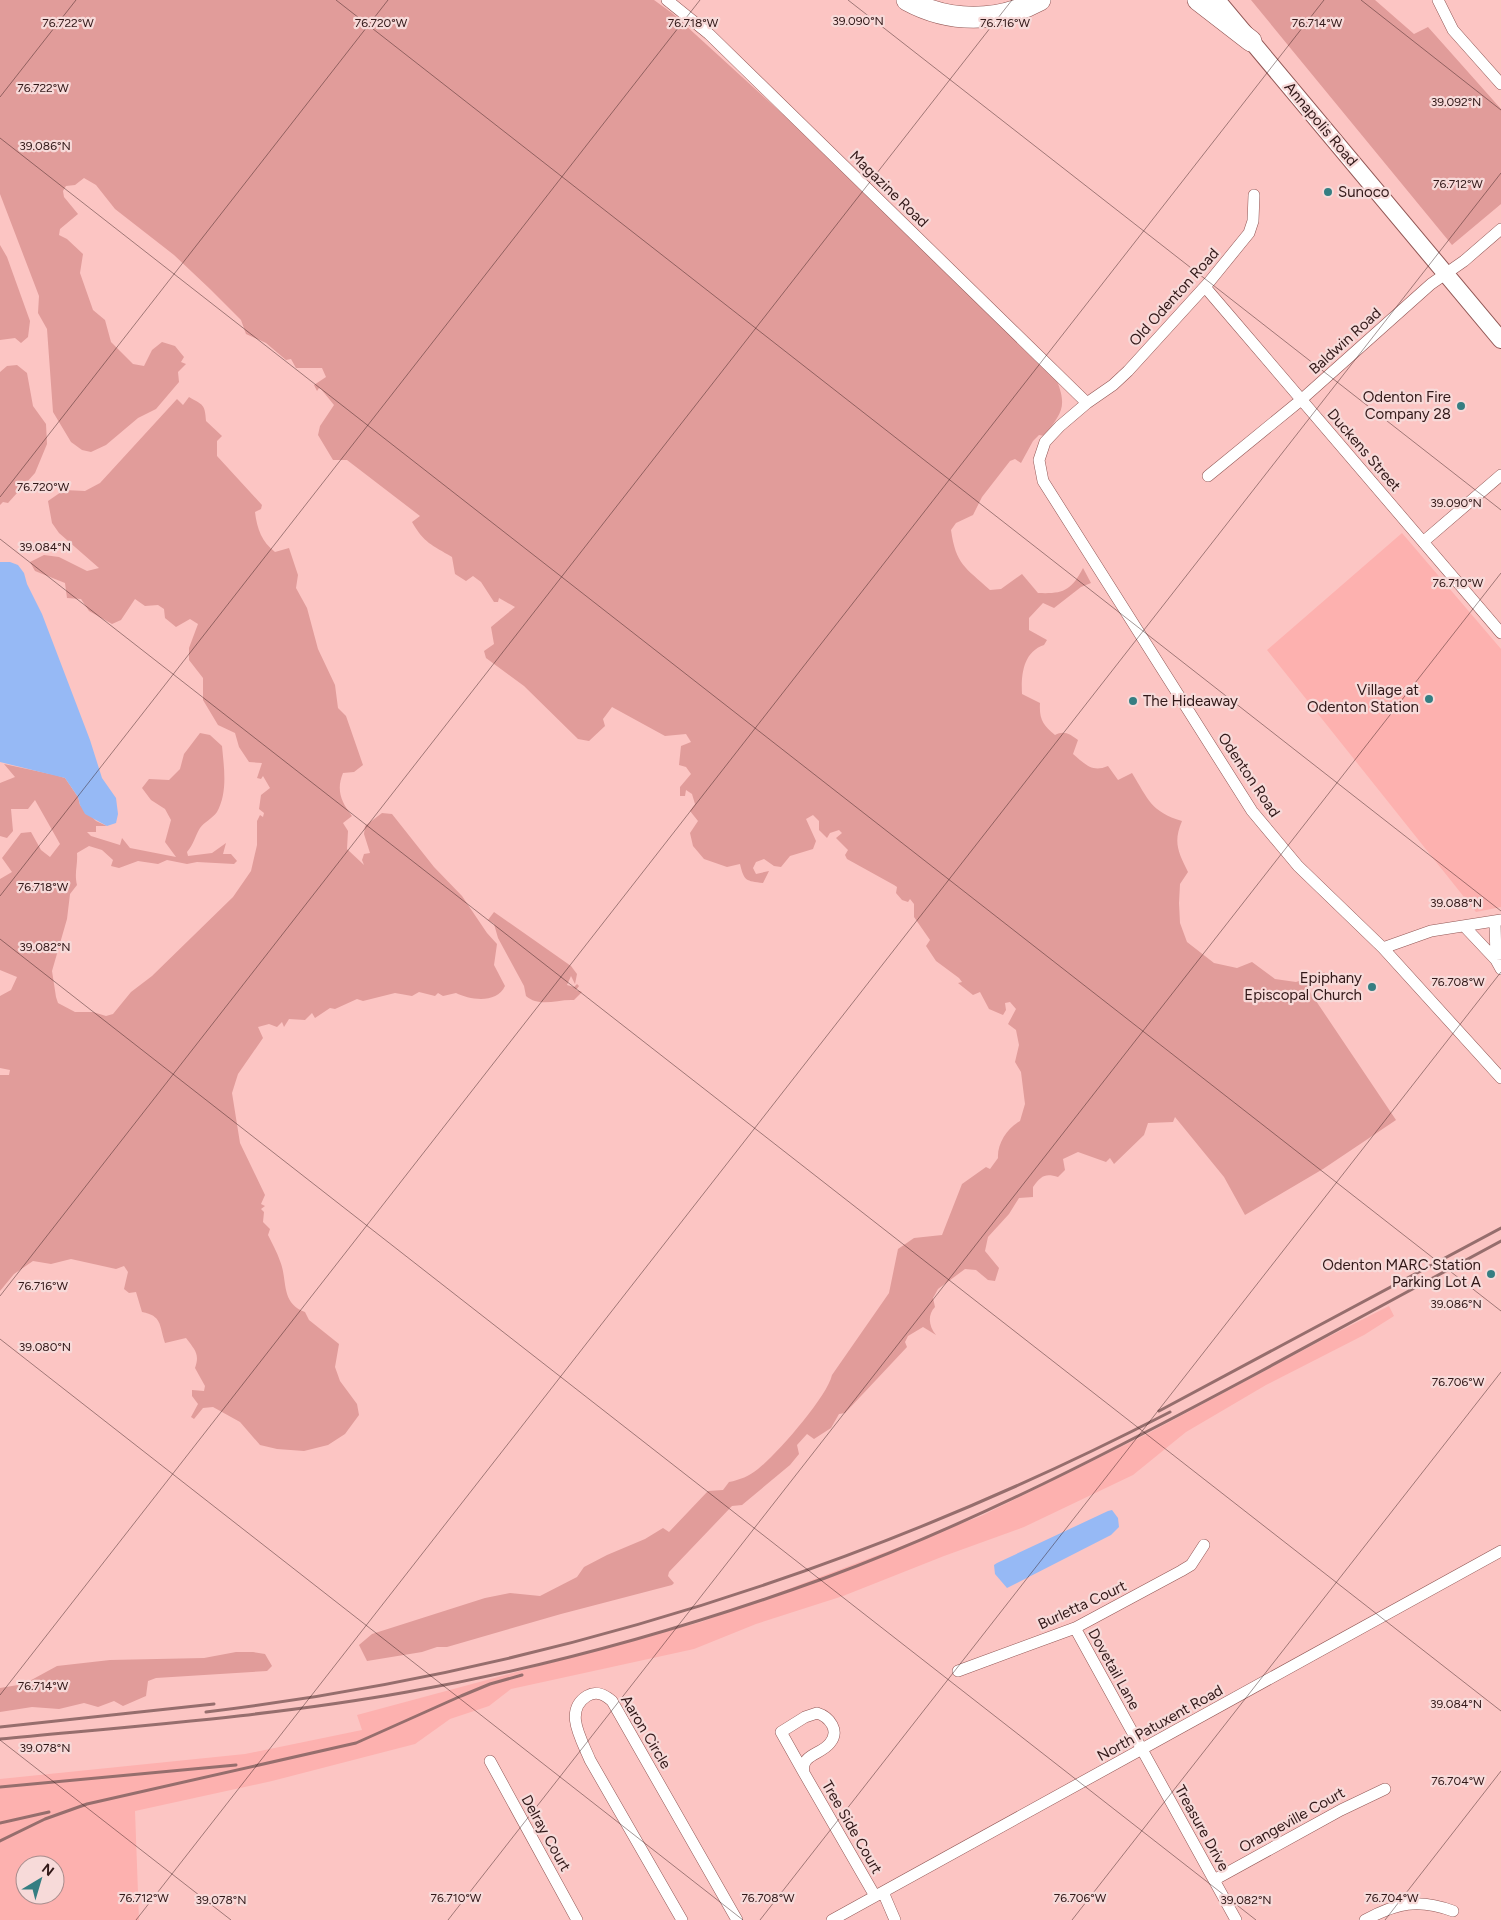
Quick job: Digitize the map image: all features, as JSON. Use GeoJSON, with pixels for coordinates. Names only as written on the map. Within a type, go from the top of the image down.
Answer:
{"type":"FeatureCollection","features":[{"type":"Feature","properties":{"kind":"highway"},"geometry":{"type":"LineString","coordinates":[[907,0],[934,12],[971,18],[994,16],[1014,11],[1038,1]]}},
{"type":"Feature","properties":{"kind":"highway"},"geometry":{"type":"LineString","coordinates":[[1198,0],[1251,41]]}},
{"type":"Feature","properties":{"kind":"main road","name":"Annapolis Road"},"geometry":{"type":"LineString","coordinates":[[1218,0],[1501,340]]}},
{"type":"Feature","properties":{"kind":"street","name":"Magazine Road"},"geometry":{"type":"LineString","coordinates":[[667,0],[709,34],[1088,403]]}},
{"type":"Feature","properties":{"kind":"street"},"geometry":{"type":"LineString","coordinates":[[1438,0],[1453,30],[1501,84]]}},
{"type":"Feature","properties":{"kind":"street","name":"Old Odenton Road"},"geometry":{"type":"LineString","coordinates":[[1088,403],[1113,385],[1128,371],[1249,233],[1253,221],[1254,195]]}},
{"type":"Feature","properties":{"kind":"street","name":"Baldwin Road"},"geometry":{"type":"LineString","coordinates":[[1208,476],[1301,400],[1446,273],[1464,261],[1501,229]]}},
{"type":"Feature","properties":{"kind":"street","name":"Duckens Street"},"geometry":{"type":"LineString","coordinates":[[1204,286],[1501,633]]}},
{"type":"Feature","properties":{"kind":"street","name":"Odenton Road"},"geometry":{"type":"LineString","coordinates":[[1088,403],[1060,426],[1045,442],[1038,460],[1043,481],[1252,811],[1298,866],[1383,948],[1501,1078]]}},
{"type":"Feature","properties":{"kind":"street"},"geometry":{"type":"LineString","coordinates":[[1423,542],[1501,475]]}},
{"type":"Feature","properties":{"kind":"street"},"geometry":{"type":"LineString","coordinates":[[1383,948],[1431,931],[1498,921],[1498,965]]}},
{"type":"Feature","properties":{"kind":"street"},"geometry":{"type":"LineString","coordinates":[[1464,926],[1498,965]]}},
{"type":"Feature","properties":{"kind":"street","name":"Burletta Court"},"geometry":{"type":"LineString","coordinates":[[958,1671],[1074,1628],[1146,1592],[1191,1565],[1204,1545]]}},
{"type":"Feature","properties":{"kind":"street","name":"North Patuxent Road"},"geometry":{"type":"LineString","coordinates":[[832,1920],[1501,1551]]}},
{"type":"Feature","properties":{"kind":"street","name":"Dovetail Lane"},"geometry":{"type":"LineString","coordinates":[[1074,1628],[1141,1750]]}},
{"type":"Feature","properties":{"kind":"street","name":"Aaron Circle"},"geometry":{"type":"LineString","coordinates":[[682,1920],[590,1760],[583,1744],[578,1730],[575,1711],[579,1702],[590,1695],[601,1694],[612,1702],[737,1920]]}},
{"type":"Feature","properties":{"kind":"street","name":"Tree Side Court"},"geometry":{"type":"LineString","coordinates":[[804,1773],[802,1767],[809,1756],[829,1745],[833,1738],[834,1730],[832,1724],[828,1719],[817,1713],[805,1716],[781,1732],[804,1773],[895,1920]]}},
{"type":"Feature","properties":{"kind":"street","name":"Treasure Drive"},"geometry":{"type":"LineString","coordinates":[[1141,1750],[1236,1920]]}},
{"type":"Feature","properties":{"kind":"street","name":"Delray Court"},"geometry":{"type":"LineString","coordinates":[[490,1762],[577,1920]]}},
{"type":"Feature","properties":{"kind":"street","name":"Orangeville Court"},"geometry":{"type":"LineString","coordinates":[[1214,1880],[1341,1810],[1385,1789]]}},
{"type":"Feature","properties":{"kind":"street"},"geometry":{"type":"LineString","coordinates":[[1365,1920],[1380,1912],[1398,1906],[1424,1902],[1453,1911]]}},
{"type":"Feature","properties":{"kind":"shaded area"},"geometry":{"type":"Polygon","coordinates":[[[0,0],[654,0],[672,13],[788,119],[1057,381],[1062,405],[1055,422],[1045,436],[1039,435],[1033,441],[1021,463],[1015,459],[1010,461],[982,497],[973,515],[956,523],[951,530],[959,558],[968,570],[990,590],[1001,589],[1022,574],[1038,593],[1060,592],[1074,582],[1083,568],[1091,583],[1081,587],[1054,608],[1043,603],[1029,618],[1029,630],[1047,640],[1044,645],[1032,653],[1025,665],[1022,679],[1022,694],[1040,703],[1040,713],[1043,721],[1047,728],[1055,735],[1067,733],[1078,740],[1073,754],[1081,761],[1093,768],[1108,766],[1118,780],[1132,773],[1151,803],[1157,809],[1182,821],[1177,841],[1188,872],[1180,884],[1179,903],[1180,923],[1187,942],[1214,963],[1237,968],[1252,962],[1275,979],[1296,982],[1325,972],[1298,996],[1308,989],[1396,1120],[1323,1169],[1245,1215],[1224,1177],[1175,1117],[1173,1122],[1148,1123],[1144,1135],[1114,1164],[1110,1158],[1106,1162],[1078,1152],[1063,1159],[1065,1170],[1058,1177],[1050,1175],[1038,1180],[1033,1187],[1033,1197],[1019,1198],[1009,1214],[988,1237],[985,1251],[999,1268],[995,1281],[988,1280],[976,1270],[965,1269],[938,1289],[933,1298],[935,1307],[930,1317],[930,1325],[936,1335],[923,1327],[908,1336],[905,1342],[907,1347],[845,1413],[839,1414],[831,1428],[814,1439],[807,1434],[797,1445],[799,1454],[790,1465],[742,1505],[732,1506],[669,1572],[668,1576],[674,1583],[672,1585],[561,1614],[447,1647],[437,1647],[422,1652],[367,1661],[359,1645],[372,1634],[485,1598],[510,1593],[540,1596],[577,1577],[584,1567],[607,1555],[645,1539],[663,1528],[669,1532],[708,1491],[723,1490],[729,1482],[751,1474],[777,1451],[821,1397],[832,1375],[889,1293],[898,1249],[914,1238],[942,1235],[962,1184],[986,1167],[990,1169],[998,1158],[999,1147],[1004,1137],[1020,1121],[1025,1104],[1021,1072],[1015,1062],[1019,1045],[1016,1030],[1008,1024],[1016,1009],[1010,1002],[1005,1003],[1006,1010],[1003,1015],[989,1009],[980,992],[973,995],[958,983],[962,982],[936,961],[926,946],[930,940],[914,917],[914,904],[910,899],[908,902],[902,900],[896,893],[897,887],[847,859],[845,855],[848,850],[836,838],[842,833],[839,830],[830,833],[827,838],[819,830],[819,821],[813,815],[806,819],[816,841],[813,849],[790,856],[781,867],[774,866],[764,859],[756,862],[753,868],[756,874],[769,871],[763,883],[747,879],[743,874],[740,864],[727,867],[704,859],[693,846],[690,833],[698,821],[690,811],[695,804],[692,794],[686,790],[685,796],[680,796],[680,787],[691,774],[686,767],[679,765],[681,746],[691,742],[686,734],[665,736],[612,707],[603,719],[605,726],[589,741],[578,739],[524,686],[486,658],[484,651],[494,644],[491,627],[515,607],[499,598],[498,602],[494,602],[481,582],[473,576],[466,581],[455,574],[452,557],[425,539],[416,529],[412,522],[420,516],[347,460],[333,460],[318,435],[320,426],[334,405],[321,389],[319,388],[317,391],[314,385],[326,377],[322,368],[296,368],[291,359],[286,360],[266,343],[246,334],[241,320],[210,289],[174,255],[115,209],[96,185],[84,178],[75,185],[66,186],[63,191],[64,197],[78,214],[60,229],[59,235],[67,239],[83,254],[80,273],[93,310],[105,320],[111,342],[133,364],[144,366],[152,350],[162,342],[175,346],[184,357],[181,362],[186,364],[178,372],[179,382],[156,409],[138,418],[106,445],[91,452],[82,450],[71,442],[53,412],[47,329],[38,313],[39,296],[0,194],[0,0]]]}},
{"type":"Feature","properties":{"kind":"shaded area"},"geometry":{"type":"Polygon","coordinates":[[[1251,0],[1375,0],[1414,34],[1428,27],[1501,109],[1501,204],[1452,245],[1251,0]]]}},
{"type":"Feature","properties":{"kind":"shaded area"},"geometry":{"type":"Polygon","coordinates":[[[0,245],[7,257],[30,321],[28,337],[21,343],[15,338],[0,340],[0,245]]]}},
{"type":"Feature","properties":{"kind":"shaded area"},"geometry":{"type":"Polygon","coordinates":[[[17,365],[27,373],[33,406],[46,424],[47,444],[35,473],[8,503],[3,502],[0,505],[0,372],[7,366],[17,365]]]}},
{"type":"Feature","properties":{"kind":"shaded area"},"geometry":{"type":"Polygon","coordinates":[[[189,397],[202,406],[205,411],[206,421],[222,436],[217,441],[217,456],[262,505],[261,509],[255,512],[263,539],[275,552],[289,548],[298,575],[296,588],[307,608],[318,649],[335,685],[338,708],[346,716],[363,765],[354,772],[343,773],[341,779],[341,796],[352,816],[343,823],[348,831],[347,849],[364,865],[362,860],[364,854],[370,853],[364,834],[365,826],[382,813],[392,814],[434,867],[462,896],[487,933],[497,944],[494,965],[505,986],[496,996],[483,999],[476,999],[456,993],[443,996],[438,993],[435,996],[419,992],[412,996],[395,993],[363,1001],[357,999],[335,1009],[330,1008],[315,1018],[312,1013],[305,1020],[289,1019],[284,1027],[282,1022],[277,1027],[269,1024],[258,1027],[263,1038],[238,1074],[232,1093],[240,1143],[265,1195],[261,1204],[265,1206],[261,1209],[264,1212],[263,1222],[270,1229],[268,1235],[280,1261],[288,1297],[297,1308],[305,1312],[309,1320],[339,1344],[335,1367],[340,1381],[357,1404],[359,1415],[345,1434],[328,1445],[304,1451],[277,1449],[260,1445],[240,1422],[213,1407],[203,1408],[194,1419],[191,1417],[198,1404],[192,1396],[192,1390],[204,1391],[205,1386],[195,1368],[196,1352],[186,1338],[165,1343],[159,1322],[153,1316],[142,1312],[136,1292],[129,1293],[124,1289],[128,1272],[124,1266],[116,1269],[71,1259],[51,1264],[33,1261],[14,1274],[0,1291],[0,1075],[9,1075],[10,1070],[0,1068],[0,996],[11,990],[17,977],[0,970],[0,879],[12,872],[2,858],[21,833],[31,832],[41,850],[50,857],[60,844],[35,800],[28,809],[11,809],[13,831],[7,838],[0,836],[0,783],[15,777],[4,764],[65,778],[78,797],[80,805],[96,821],[107,826],[96,826],[96,832],[87,832],[91,836],[120,845],[122,838],[130,848],[176,857],[165,842],[171,820],[165,809],[151,800],[142,788],[149,779],[169,780],[180,769],[184,754],[200,733],[210,735],[222,746],[224,763],[223,796],[217,812],[200,828],[187,852],[188,856],[212,853],[226,843],[223,854],[231,854],[237,861],[234,864],[197,862],[187,864],[167,860],[158,864],[138,861],[119,868],[111,866],[113,860],[102,850],[89,846],[77,853],[77,885],[70,894],[67,919],[52,971],[56,997],[58,1003],[75,1012],[93,1012],[106,1016],[113,1014],[131,992],[152,976],[233,897],[251,871],[257,845],[257,821],[260,815],[263,817],[264,813],[259,809],[261,795],[270,788],[263,776],[261,779],[257,778],[262,763],[249,762],[239,747],[235,733],[218,725],[203,700],[203,678],[189,660],[189,648],[198,624],[190,619],[176,627],[165,618],[164,609],[158,605],[145,606],[135,599],[121,620],[112,624],[89,611],[81,599],[67,598],[65,583],[35,571],[30,562],[44,555],[59,557],[87,571],[99,568],[59,533],[52,523],[48,501],[64,490],[85,491],[100,483],[177,399],[183,405],[189,397]]]}},
{"type":"Feature","properties":{"kind":"shaded area"},"geometry":{"type":"Polygon","coordinates":[[[1402,533],[1501,649],[1501,907],[1476,912],[1267,650],[1402,533]]]}},
{"type":"Feature","properties":{"kind":"shaded area"},"geometry":{"type":"Polygon","coordinates":[[[494,912],[571,966],[577,974],[575,984],[571,976],[567,985],[574,987],[577,984],[579,986],[576,990],[582,992],[574,1000],[537,1002],[526,996],[524,986],[498,938],[494,924],[488,920],[494,912]]]}},
{"type":"Feature","properties":{"kind":"shaded area"},"geometry":{"type":"Polygon","coordinates":[[[1389,1306],[1394,1316],[1364,1335],[1266,1385],[1186,1432],[1133,1475],[1024,1527],[843,1596],[756,1624],[694,1649],[511,1689],[489,1706],[450,1719],[415,1744],[272,1781],[135,1811],[139,1920],[0,1920],[0,1779],[245,1754],[362,1730],[357,1715],[701,1622],[981,1516],[1145,1435],[1389,1306]]]}},
{"type":"Feature","properties":{"kind":"shaded area"},"geometry":{"type":"Polygon","coordinates":[[[236,1652],[265,1654],[272,1666],[267,1671],[156,1678],[148,1681],[146,1696],[123,1706],[114,1701],[98,1707],[84,1703],[59,1709],[32,1707],[0,1712],[0,1688],[24,1684],[57,1666],[110,1660],[204,1658],[236,1652]]]}},
{"type":"Feature","properties":{"kind":"water"},"geometry":{"type":"Polygon","coordinates":[[[0,562],[10,562],[18,565],[24,573],[27,584],[42,614],[90,740],[102,778],[116,798],[118,814],[116,823],[107,826],[85,814],[78,797],[65,778],[0,762],[0,562]]]}},
{"type":"Feature","properties":{"kind":"water"},"geometry":{"type":"Polygon","coordinates":[[[1112,1510],[1118,1518],[1119,1527],[1111,1535],[1007,1588],[995,1574],[994,1565],[997,1563],[1112,1510]]]}},
{"type":"Feature","properties":{"kind":"railway"},"geometry":{"type":"LineString","coordinates":[[1159,1411],[1501,1228]]}},
{"type":"Feature","properties":{"kind":"railway"},"geometry":{"type":"LineString","coordinates":[[0,1739],[255,1714],[407,1692],[513,1671],[566,1658],[723,1613],[880,1557],[1043,1484],[1201,1403],[1501,1241]]}},
{"type":"Feature","properties":{"kind":"railway"},"geometry":{"type":"LineString","coordinates":[[206,1712],[332,1694],[457,1670],[580,1640],[702,1605],[822,1565],[940,1519],[1056,1468],[1170,1412]]}},
{"type":"Feature","properties":{"kind":"railway"},"geometry":{"type":"LineString","coordinates":[[0,1841],[45,1819],[87,1804],[356,1743],[490,1684],[522,1675]]}},
{"type":"Feature","properties":{"kind":"railway"},"geometry":{"type":"LineString","coordinates":[[0,1727],[214,1704]]}},
{"type":"Feature","properties":{"kind":"railway"},"geometry":{"type":"LineString","coordinates":[[0,1787],[236,1765]]}},
{"type":"Feature","properties":{"kind":"railway"},"geometry":{"type":"LineString","coordinates":[[0,1823],[49,1812]]}},
{"type":"Feature","properties":{"kind":"place","name":"Sunoco"},"geometry":{"type":"Point","coordinates":[1328,192]}},
{"type":"Feature","properties":{"kind":"place","name":"Odenton Fire Company 28"},"geometry":{"type":"Point","coordinates":[1461,406]}},
{"type":"Feature","properties":{"kind":"place","name":"Village at Odenton Station"},"geometry":{"type":"Point","coordinates":[1429,699]}},
{"type":"Feature","properties":{"kind":"place","name":"The Hideaway"},"geometry":{"type":"Point","coordinates":[1133,701]}},
{"type":"Feature","properties":{"kind":"place","name":"Epiphany Episcopal Church"},"geometry":{"type":"Point","coordinates":[1372,987]}},
{"type":"Feature","properties":{"kind":"place","name":"Odenton MARC Station Parking Lot A"},"geometry":{"type":"Point","coordinates":[1491,1274]}}]}
